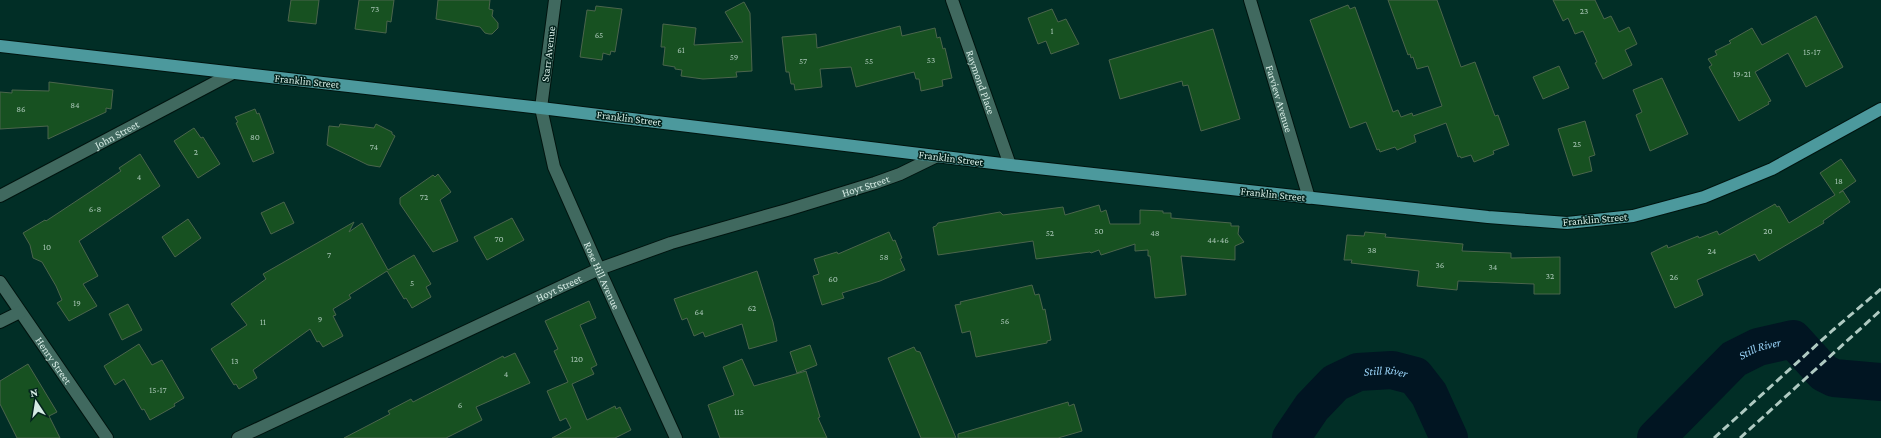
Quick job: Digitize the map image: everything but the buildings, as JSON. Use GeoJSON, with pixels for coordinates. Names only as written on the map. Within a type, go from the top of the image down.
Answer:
{"type":"FeatureCollection","features":[{"type":"Feature","properties":{"kind":"main road","name":"Franklin Street"},"geometry":{"type":"LineString","coordinates":[[0,46],[1309,198],[1488,217],[1568,223],[1633,216],[1704,196],[1772,169],[1881,109]]}},
{"type":"Feature","properties":{"kind":"street","name":"Starr Avenue"},"geometry":{"type":"LineString","coordinates":[[542,108],[555,0]]}},
{"type":"Feature","properties":{"kind":"street","name":"Raymond Place"},"geometry":{"type":"LineString","coordinates":[[952,0],[1010,164]]}},
{"type":"Feature","properties":{"kind":"street","name":"Farview Avenue"},"geometry":{"type":"LineString","coordinates":[[1250,0],[1309,198]]}},
{"type":"Feature","properties":{"kind":"street","name":"John Street"},"geometry":{"type":"LineString","coordinates":[[0,196],[233,73]]}},
{"type":"Feature","properties":{"kind":"street","name":"Rose Hill Avenue"},"geometry":{"type":"LineString","coordinates":[[542,108],[554,167],[676,438]]}},
{"type":"Feature","properties":{"kind":"street","name":"Hoyt Street"},"geometry":{"type":"LineString","coordinates":[[238,438],[599,269],[671,243],[875,183],[900,174],[937,156]]}},
{"type":"Feature","properties":{"kind":"street","name":"Henry Street"},"geometry":{"type":"LineString","coordinates":[[0,282],[107,438]]}},
{"type":"Feature","properties":{"kind":"street"},"geometry":{"type":"LineString","coordinates":[[0,322],[20,312]]}},
{"type":"Feature","properties":{"kind":"waterway","name":"Still River"},"geometry":{"type":"LineString","coordinates":[[1656,438],[1734,359],[1758,347],[1793,339],[1824,373],[1834,378],[1881,382]]}},
{"type":"Feature","properties":{"kind":"waterway","name":"Still River"},"geometry":{"type":"LineString","coordinates":[[1291,438],[1312,407],[1335,383],[1358,372],[1392,370],[1415,376],[1429,394],[1449,438]]}},
{"type":"Feature","properties":{"kind":"railway"},"geometry":{"type":"LineString","coordinates":[[1714,438],[1833,330],[1881,289]]}},
{"type":"Feature","properties":{"kind":"railway"},"geometry":{"type":"LineString","coordinates":[[1740,438],[1881,310]]}}]}
